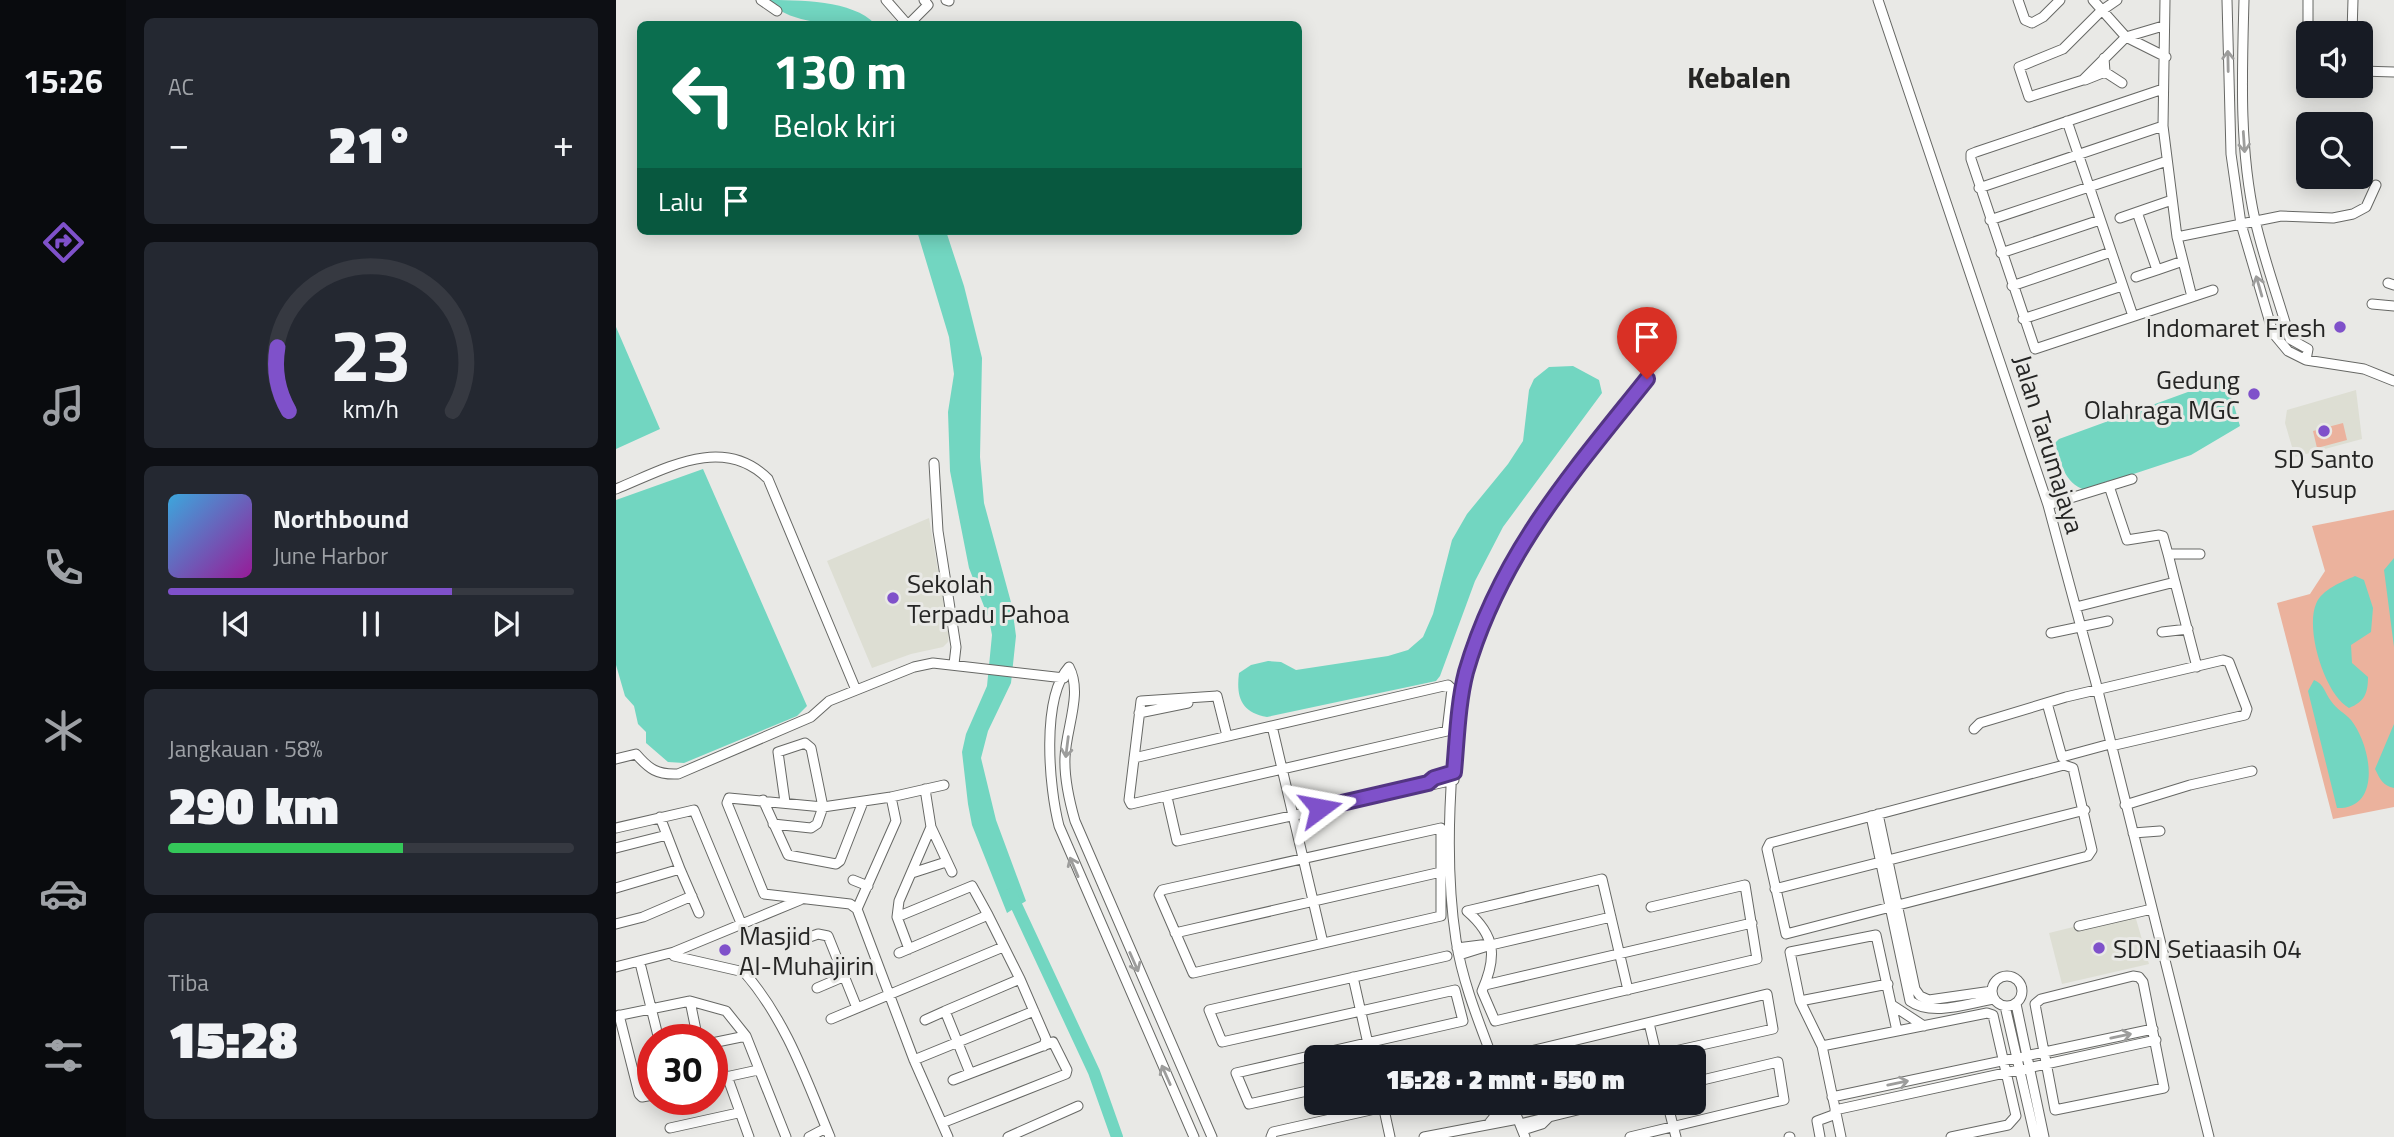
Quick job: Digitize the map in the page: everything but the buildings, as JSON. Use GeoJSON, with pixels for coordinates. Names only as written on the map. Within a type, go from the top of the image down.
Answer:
{"type":"FeatureCollection","features":[{"type":"Feature","properties":{"kind":"street"},"geometry":{"type":"LineString","coordinates":[[761,0],[777,11]]}},
{"type":"Feature","properties":{"kind":"street"},"geometry":{"type":"LineString","coordinates":[[886,0],[905,21]]}},
{"type":"Feature","properties":{"kind":"street","name":"Jalan Tarumajaya"},"geometry":{"type":"LineString","coordinates":[[1878,0],[2053,504],[2130,803],[2152,909],[2209,1137]]}},
{"type":"Feature","properties":{"kind":"street"},"geometry":{"type":"LineString","coordinates":[[2018,0],[2025,20],[2032,23],[2043,17],[2060,0]]}},
{"type":"Feature","properties":{"kind":"street"},"geometry":{"type":"LineString","coordinates":[[2093,0],[2126,37],[2166,57]]}},
{"type":"Feature","properties":{"kind":"street"},"geometry":{"type":"LineString","coordinates":[[2105,72],[2029,97],[2019,67],[2063,49],[2101,11],[2117,0]]}},
{"type":"Feature","properties":{"kind":"street"},"geometry":{"type":"LineString","coordinates":[[2165,0],[2163,126],[2177,237],[2192,297]]}},
{"type":"Feature","properties":{"kind":"street"},"geometry":{"type":"LineString","coordinates":[[2227,0],[2231,154],[2241,224],[2273,334],[2288,351],[2364,369],[2394,381]]}},
{"type":"Feature","properties":{"kind":"street"},"geometry":{"type":"LineString","coordinates":[[2244,0],[2241,93],[2246,161],[2255,219],[2290,339],[2307,354]]}},
{"type":"Feature","properties":{"kind":"street"},"geometry":{"type":"LineString","coordinates":[[2308,0],[2308,21]]}},
{"type":"Feature","properties":{"kind":"street"},"geometry":{"type":"LineString","coordinates":[[2352,21],[2353,0]]}},
{"type":"Feature","properties":{"kind":"street"},"geometry":{"type":"LineString","coordinates":[[911,21],[928,2]]}},
{"type":"Feature","properties":{"kind":"street"},"geometry":{"type":"LineString","coordinates":[[2083,80],[2126,37],[2163,26]]}},
{"type":"Feature","properties":{"kind":"street"},"geometry":{"type":"LineString","coordinates":[[2104,58],[2105,72]]}},
{"type":"Feature","properties":{"kind":"street"},"geometry":{"type":"LineString","coordinates":[[2373,71],[2394,72]]}},
{"type":"Feature","properties":{"kind":"street"},"geometry":{"type":"LineString","coordinates":[[2105,72],[2122,83]]}},
{"type":"Feature","properties":{"kind":"street"},"geometry":{"type":"LineString","coordinates":[[2163,89],[1971,154],[1979,188],[2032,346],[2039,350],[2213,290]]}},
{"type":"Feature","properties":{"kind":"street"},"geometry":{"type":"LineString","coordinates":[[2228,94],[2241,93]]}},
{"type":"Feature","properties":{"kind":"street"},"geometry":{"type":"LineString","coordinates":[[2067,121],[2133,316]]}},
{"type":"Feature","properties":{"kind":"street"},"geometry":{"type":"LineString","coordinates":[[1979,188],[2163,126]]}},
{"type":"Feature","properties":{"kind":"street"},"geometry":{"type":"LineString","coordinates":[[1990,220],[2167,161]]}},
{"type":"Feature","properties":{"kind":"street"},"geometry":{"type":"LineString","coordinates":[[2177,237],[2255,219],[2281,216],[2333,218],[2353,214],[2367,207],[2376,185]]}},
{"type":"Feature","properties":{"kind":"street"},"geometry":{"type":"LineString","coordinates":[[2120,218],[2172,200]]}},
{"type":"Feature","properties":{"kind":"street"},"geometry":{"type":"LineString","coordinates":[[2137,212],[2157,271]]}},
{"type":"Feature","properties":{"kind":"street"},"geometry":{"type":"LineString","coordinates":[[2001,253],[2100,219]]}},
{"type":"Feature","properties":{"kind":"street"},"geometry":{"type":"LineString","coordinates":[[2012,286],[2111,252]]}},
{"type":"Feature","properties":{"kind":"street"},"geometry":{"type":"LineString","coordinates":[[2136,277],[2183,261]]}},
{"type":"Feature","properties":{"kind":"street"},"geometry":{"type":"LineString","coordinates":[[2023,319],[2122,286]]}},
{"type":"Feature","properties":{"kind":"street"},"geometry":{"type":"LineString","coordinates":[[2372,304],[2394,306]]}},
{"type":"Feature","properties":{"kind":"street"},"geometry":{"type":"LineString","coordinates":[[1488,1045],[1458,952],[1451,890],[1454,776],[1466,674],[1482,627],[1508,568],[1544,508],[1647,379]]}},
{"type":"Feature","properties":{"kind":"street"},"geometry":{"type":"LineString","coordinates":[[616,489],[687,461],[710,455],[736,457],[755,465],[768,479],[856,691]]}},
{"type":"Feature","properties":{"kind":"street"},"geometry":{"type":"LineString","coordinates":[[934,463],[938,531],[956,647],[954,664]]}},
{"type":"Feature","properties":{"kind":"street"},"geometry":{"type":"LineString","coordinates":[[2053,504],[2132,479]]}},
{"type":"Feature","properties":{"kind":"street"},"geometry":{"type":"LineString","coordinates":[[2109,486],[2127,540],[2162,536],[2197,667]]}},
{"type":"Feature","properties":{"kind":"street"},"geometry":{"type":"LineString","coordinates":[[2168,554],[2200,554]]}},
{"type":"Feature","properties":{"kind":"street"},"geometry":{"type":"LineString","coordinates":[[2079,606],[2175,582]]}},
{"type":"Feature","properties":{"kind":"street"},"geometry":{"type":"LineString","coordinates":[[2051,633],[2108,621]]}},
{"type":"Feature","properties":{"kind":"street"},"geometry":{"type":"LineString","coordinates":[[2162,632],[2188,629]]}},
{"type":"Feature","properties":{"kind":"street"},"geometry":{"type":"LineString","coordinates":[[1973,729],[1980,723],[2047,703],[2223,660],[2229,662],[2247,709],[2245,715],[2062,757],[2047,703]]}},
{"type":"Feature","properties":{"kind":"street"},"geometry":{"type":"LineString","coordinates":[[616,759],[636,754],[650,770],[663,775],[678,774],[811,717],[830,701],[914,667],[933,663],[1059,678]]}},
{"type":"Feature","properties":{"kind":"street"},"geometry":{"type":"LineString","coordinates":[[1194,1137],[1059,826],[1051,796],[1048,757],[1059,678],[1069,667],[1076,680],[1065,758],[1068,793],[1075,821],[1212,1137]]}},
{"type":"Feature","properties":{"kind":"street"},"geometry":{"type":"LineString","coordinates":[[1134,758],[1448,685],[1452,689],[1447,731],[1135,804],[1129,800],[1140,701],[1217,696]]}},
{"type":"Feature","properties":{"kind":"street"},"geometry":{"type":"LineString","coordinates":[[1217,696],[1227,736]]}},
{"type":"Feature","properties":{"kind":"street"},"geometry":{"type":"LineString","coordinates":[[1139,713],[1217,696]]}},
{"type":"Feature","properties":{"kind":"street"},"geometry":{"type":"LineString","coordinates":[[1272,726],[1323,943]]}},
{"type":"Feature","properties":{"kind":"street"},"geometry":{"type":"LineString","coordinates":[[773,824],[814,827],[823,807],[811,748],[805,743],[778,752],[785,802]]}},
{"type":"Feature","properties":{"kind":"street"},"geometry":{"type":"LineString","coordinates":[[2064,765],[2073,768],[2085,810],[2092,850],[2088,856],[1786,934],[1767,849],[1770,843],[2064,765]]}},
{"type":"Feature","properties":{"kind":"street"},"geometry":{"type":"LineString","coordinates":[[2130,803],[2190,785],[2252,771]]}},
{"type":"Feature","properties":{"kind":"street"},"geometry":{"type":"LineString","coordinates":[[1167,797],[1177,841],[1428,783],[1434,778],[1454,776]]}},
{"type":"Feature","properties":{"kind":"street"},"geometry":{"type":"LineString","coordinates":[[770,911],[727,803],[729,798],[823,807],[891,797],[944,785]]}},
{"type":"Feature","properties":{"kind":"street"},"geometry":{"type":"LineString","coordinates":[[925,789],[931,827],[952,872]]}},
{"type":"Feature","properties":{"kind":"street"},"geometry":{"type":"LineString","coordinates":[[858,909],[896,821],[891,797]]}},
{"type":"Feature","properties":{"kind":"street"},"geometry":{"type":"LineString","coordinates":[[762,800],[790,857],[836,864],[840,861],[863,802]]}},
{"type":"Feature","properties":{"kind":"street"},"geometry":{"type":"LineString","coordinates":[[616,828],[694,810],[741,923]]}},
{"type":"Feature","properties":{"kind":"street"},"geometry":{"type":"LineString","coordinates":[[1775,889],[2085,810]]}},
{"type":"Feature","properties":{"kind":"street"},"geometry":{"type":"LineString","coordinates":[[1875,815],[1894,908],[1920,996],[1929,1000],[1993,995],[2005,1006],[2023,1056],[2038,1125],[2044,1137]]}},
{"type":"Feature","properties":{"kind":"street"},"geometry":{"type":"LineString","coordinates":[[660,817],[699,913]]}},
{"type":"Feature","properties":{"kind":"street"},"geometry":{"type":"LineString","coordinates":[[909,949],[897,917],[899,901],[931,827]]}},
{"type":"Feature","properties":{"kind":"street"},"geometry":{"type":"LineString","coordinates":[[1441,828],[1441,916],[1193,973],[1159,895],[1162,890],[1303,859],[1441,828]]}},
{"type":"Feature","properties":{"kind":"street"},"geometry":{"type":"LineString","coordinates":[[2136,833],[2160,831]]}},
{"type":"Feature","properties":{"kind":"street"},"geometry":{"type":"LineString","coordinates":[[616,848],[667,835]]}},
{"type":"Feature","properties":{"kind":"street"},"geometry":{"type":"LineString","coordinates":[[912,873],[946,862]]}},
{"type":"Feature","properties":{"kind":"street"},"geometry":{"type":"LineString","coordinates":[[616,888],[680,869]]}},
{"type":"Feature","properties":{"kind":"street"},"geometry":{"type":"LineString","coordinates":[[1175,933],[1441,872]]}},
{"type":"Feature","properties":{"kind":"street"},"geometry":{"type":"LineString","coordinates":[[1628,990],[1602,879],[1467,911],[1484,926],[1491,945],[1490,973],[1482,991],[1491,1017],[1501,1022],[1753,961],[1758,954],[1745,885],[1651,907]]}},
{"type":"Feature","properties":{"kind":"street"},"geometry":{"type":"LineString","coordinates":[[853,880],[868,886]]}},
{"type":"Feature","properties":{"kind":"street"},"geometry":{"type":"LineString","coordinates":[[897,917],[972,886],[1020,979],[1046,1039],[1044,1046]]}},
{"type":"Feature","properties":{"kind":"street"},"geometry":{"type":"LineString","coordinates":[[764,894],[850,904],[858,909],[888,996],[947,1137]]}},
{"type":"Feature","properties":{"kind":"street"},"geometry":{"type":"LineString","coordinates":[[616,925],[643,917],[692,896]]}},
{"type":"Feature","properties":{"kind":"street"},"geometry":{"type":"LineString","coordinates":[[616,969],[641,967],[802,899]]}},
{"type":"Feature","properties":{"kind":"street"},"geometry":{"type":"LineString","coordinates":[[2078,926],[2152,909]]}},
{"type":"Feature","properties":{"kind":"street"},"geometry":{"type":"LineString","coordinates":[[899,953],[988,915]]}},
{"type":"Feature","properties":{"kind":"street"},"geometry":{"type":"LineString","coordinates":[[1458,952],[1611,917]]}},
{"type":"Feature","properties":{"kind":"street"},"geometry":{"type":"LineString","coordinates":[[1485,985],[1752,923]]}},
{"type":"Feature","properties":{"kind":"street"},"geometry":{"type":"LineString","coordinates":[[804,939],[818,934],[828,936],[857,1008]]}},
{"type":"Feature","properties":{"kind":"street"},"geometry":{"type":"LineString","coordinates":[[1841,1137],[1822,1046],[1800,1001],[1790,952],[1874,934],[1897,1031]]}},
{"type":"Feature","properties":{"kind":"street"},"geometry":{"type":"LineString","coordinates":[[831,1018],[1003,947]]}},
{"type":"Feature","properties":{"kind":"street"},"geometry":{"type":"LineString","coordinates":[[616,969],[674,954],[744,972],[788,1036],[828,1133],[809,1137]]}},
{"type":"Feature","properties":{"kind":"street"},"geometry":{"type":"LineString","coordinates":[[1355,1045],[1463,1021],[1455,990],[1222,1042],[1209,1010],[1447,956]]}},
{"type":"Feature","properties":{"kind":"street"},"geometry":{"type":"LineString","coordinates":[[641,967],[655,1024]]}},
{"type":"Feature","properties":{"kind":"street"},"geometry":{"type":"LineString","coordinates":[[1993,995],[1995,981],[2004,975],[2015,977],[2022,985],[2022,995],[2016,1004],[2023,1056]]}},
{"type":"Feature","properties":{"kind":"street"},"geometry":{"type":"LineString","coordinates":[[817,988],[845,976]]}},
{"type":"Feature","properties":{"kind":"street"},"geometry":{"type":"LineString","coordinates":[[2140,976],[2156,1040],[2165,1083],[2161,1091],[2060,1112],[2053,1106],[2035,1004],[2041,999],[2140,976]]}},
{"type":"Feature","properties":{"kind":"street"},"geometry":{"type":"LineString","coordinates":[[1353,977],[1369,1045]]}},
{"type":"Feature","properties":{"kind":"street"},"geometry":{"type":"LineString","coordinates":[[925,1020],[1020,979]]}},
{"type":"Feature","properties":{"kind":"street"},"geometry":{"type":"LineString","coordinates":[[1800,1001],[1888,984]]}},
{"type":"Feature","properties":{"kind":"street"},"geometry":{"type":"LineString","coordinates":[[1554,1045],[1767,994],[1773,1029],[1702,1045]]}},
{"type":"Feature","properties":{"kind":"street"},"geometry":{"type":"LineString","coordinates":[[690,1001],[695,1024]]}},
{"type":"Feature","properties":{"kind":"street"},"geometry":{"type":"LineString","coordinates":[[637,1087],[617,1015],[690,1001],[726,1011],[746,1036],[786,1137]]}},
{"type":"Feature","properties":{"kind":"street"},"geometry":{"type":"LineString","coordinates":[[2005,1006],[2016,1004]]}},
{"type":"Feature","properties":{"kind":"street"},"geometry":{"type":"LineString","coordinates":[[1892,1005],[1924,1026]]}},
{"type":"Feature","properties":{"kind":"street"},"geometry":{"type":"LineString","coordinates":[[945,1011],[971,1073]]}},
{"type":"Feature","properties":{"kind":"street"},"geometry":{"type":"LineString","coordinates":[[914,1060],[1034,1011]]}},
{"type":"Feature","properties":{"kind":"street"},"geometry":{"type":"LineString","coordinates":[[1822,1046],[1987,1013],[1993,1015],[2016,1116],[2014,1122],[1951,1137]]}},
{"type":"Feature","properties":{"kind":"street"},"geometry":{"type":"LineString","coordinates":[[1649,1023],[1652,1045]]}},
{"type":"Feature","properties":{"kind":"street"},"geometry":{"type":"LineString","coordinates":[[1832,1097],[2153,1029]]}},
{"type":"Feature","properties":{"kind":"street"},"geometry":{"type":"LineString","coordinates":[[728,1040],[746,1036]]}},
{"type":"Feature","properties":{"kind":"street"},"geometry":{"type":"LineString","coordinates":[[1820,1137],[1817,1121],[1835,1112],[2156,1040]]}},
{"type":"Feature","properties":{"kind":"street"},"geometry":{"type":"LineString","coordinates":[[942,1123],[1067,1072],[1054,1042],[953,1080]]}},
{"type":"Feature","properties":{"kind":"street"},"geometry":{"type":"LineString","coordinates":[[1304,1057],[1236,1073],[1249,1104],[1304,1092]]}},
{"type":"Feature","properties":{"kind":"street"},"geometry":{"type":"LineString","coordinates":[[1630,1137],[1784,1100],[1778,1062],[1706,1079]]}},
{"type":"Feature","properties":{"kind":"street"},"geometry":{"type":"LineString","coordinates":[[728,1076],[758,1069]]}},
{"type":"Feature","properties":{"kind":"street"},"geometry":{"type":"LineString","coordinates":[[728,1079],[749,1137]]}},
{"type":"Feature","properties":{"kind":"street"},"geometry":{"type":"LineString","coordinates":[[1008,1137],[1078,1106]]}},
{"type":"Feature","properties":{"kind":"street"},"geometry":{"type":"LineString","coordinates":[[670,1129],[738,1112]]}},
{"type":"Feature","properties":{"kind":"street"},"geometry":{"type":"LineString","coordinates":[[1272,1135],[1346,1115]]}},
{"type":"Feature","properties":{"kind":"street"},"geometry":{"type":"LineString","coordinates":[[1385,1115],[1390,1137]]}},
{"type":"Feature","properties":{"kind":"street"},"geometry":{"type":"LineString","coordinates":[[1424,1137],[1490,1122],[1495,1116],[1542,1124],[1549,1117],[1557,1115]]}},
{"type":"Feature","properties":{"kind":"street"},"geometry":{"type":"LineString","coordinates":[[1670,1115],[1676,1137]]}},
{"type":"Feature","properties":{"kind":"street"},"geometry":{"type":"LineString","coordinates":[[2035,1137],[2038,1125]]}},
{"type":"Feature","properties":{"kind":"shaded area"},"geometry":{"type":"Polygon","coordinates":[[[765,0],[824,3],[853,10],[871,21],[812,21],[777,9],[765,0]]]}},
{"type":"Feature","properties":{"kind":"shaded area"},"geometry":{"type":"Polygon","coordinates":[[[918,235],[947,235],[964,286],[982,358],[980,457],[984,503],[1012,606],[1016,636],[1011,683],[988,731],[981,758],[996,820],[1026,901],[1007,913],[972,825],[962,752],[966,734],[987,686],[992,635],[989,619],[969,568],[950,471],[948,412],[954,374],[949,337],[918,235]]]}},
{"type":"Feature","properties":{"kind":"shaded area"},"geometry":{"type":"Polygon","coordinates":[[[616,327],[660,429],[616,449],[616,327]]]}},
{"type":"Feature","properties":{"kind":"shaded area"},"geometry":{"type":"Polygon","coordinates":[[[1573,366],[1599,380],[1602,393],[1503,527],[1475,581],[1436,681],[1267,717],[1246,707],[1238,689],[1239,673],[1251,665],[1268,661],[1281,662],[1296,670],[1388,656],[1408,650],[1423,637],[1433,614],[1452,540],[1467,514],[1523,441],[1529,390],[1534,379],[1549,367],[1573,366]]]}},
{"type":"Feature","properties":{"kind":"shaded area"},"geometry":{"type":"Polygon","coordinates":[[[2218,381],[2228,385],[2240,426],[2191,455],[2085,490],[2072,483],[2062,465],[2055,443],[2059,439],[2218,381]]]}},
{"type":"Feature","properties":{"kind":"shaded area","name":"SD Santo Yusup"},"geometry":{"type":"Polygon","coordinates":[[[2356,390],[2362,439],[2295,457],[2285,423],[2287,410],[2356,390]]]}},
{"type":"Feature","properties":{"kind":"shaded area"},"geometry":{"type":"Polygon","coordinates":[[[2343,423],[2347,440],[2317,448],[2313,431],[2343,423]]]}},
{"type":"Feature","properties":{"kind":"shaded area"},"geometry":{"type":"Polygon","coordinates":[[[703,469],[807,706],[797,716],[684,763],[668,762],[646,743],[646,732],[638,724],[634,706],[625,696],[616,665],[616,500],[703,469]]]}},
{"type":"Feature","properties":{"kind":"shaded area"},"geometry":{"type":"Polygon","coordinates":[[[2394,510],[2394,807],[2333,819],[2277,603],[2310,594],[2325,571],[2312,526],[2394,510]]]}},
{"type":"Feature","properties":{"kind":"shaded area","name":"Sekolah Terpadu Pahoa"},"geometry":{"type":"Polygon","coordinates":[[[929,518],[948,642],[943,647],[911,654],[872,668],[827,561],[929,518]]]}},
{"type":"Feature","properties":{"kind":"shaded area"},"geometry":{"type":"Polygon","coordinates":[[[2394,558],[2394,647],[2384,570],[2394,558]]]}},
{"type":"Feature","properties":{"kind":"shaded area"},"geometry":{"type":"Polygon","coordinates":[[[2355,576],[2364,580],[2373,608],[2371,632],[2351,645],[2352,663],[2368,677],[2367,688],[2362,700],[2349,708],[2332,690],[2319,661],[2313,615],[2323,594],[2355,576]]]}},
{"type":"Feature","properties":{"kind":"shaded area"},"geometry":{"type":"Polygon","coordinates":[[[2314,680],[2322,686],[2335,706],[2351,720],[2364,744],[2369,774],[2367,787],[2361,798],[2352,806],[2337,808],[2308,691],[2314,680]]]}},
{"type":"Feature","properties":{"kind":"shaded area"},"geometry":{"type":"Polygon","coordinates":[[[2394,724],[2394,788],[2384,784],[2375,769],[2394,724]]]}},
{"type":"Feature","properties":{"kind":"shaded area","name":"SDN Setiaasih 04"},"geometry":{"type":"Polygon","coordinates":[[[2134,912],[2149,964],[2062,984],[2049,933],[2134,912]]]}},
{"type":"Feature","properties":{"kind":"waterway"},"geometry":{"type":"LineString","coordinates":[[1011,894],[1094,1072],[1117,1137]]}},
{"type":"Feature","properties":{"kind":"place","name":"Indomaret Fresh"},"geometry":{"type":"Point","coordinates":[2340,327]}},
{"type":"Feature","properties":{"kind":"place","name":"Gedung Olahraga MGC"},"geometry":{"type":"Point","coordinates":[2254,394]}},
{"type":"Feature","properties":{"kind":"place","name":"SD Santo Yusup"},"geometry":{"type":"Point","coordinates":[2324,431]}},
{"type":"Feature","properties":{"kind":"place","name":"Sekolah Terpadu Pahoa"},"geometry":{"type":"Point","coordinates":[893,598]}},
{"type":"Feature","properties":{"kind":"place","name":"SDN Setiaasih 04"},"geometry":{"type":"Point","coordinates":[2099,948]}},
{"type":"Feature","properties":{"kind":"place","name":"Masjid Al-Muhajirin"},"geometry":{"type":"Point","coordinates":[725,950]}},
{"type":"Feature","properties":{"kind":"district","name":"Kebalen"},"geometry":{"type":"Point","coordinates":[1739,77]}},
{"type":"Feature","properties":{"kind":"route"},"geometry":{"type":"LineString","coordinates":[[1320,808],[1428,783],[1434,778],[1454,772],[1466,674],[1482,627],[1508,568],[1544,508],[1647,379]]}}]}
